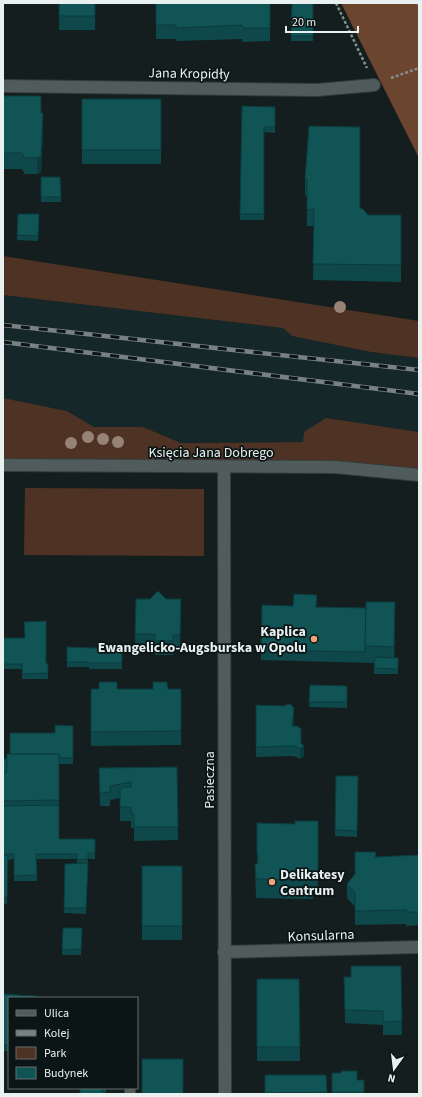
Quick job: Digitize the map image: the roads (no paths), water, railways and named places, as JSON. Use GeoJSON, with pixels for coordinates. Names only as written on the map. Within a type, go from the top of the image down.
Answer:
{"type":"FeatureCollection","features":[{"type":"Feature","properties":{"kind":"street","name":"Jana Kropidły"},"geometry":{"type":"LineString","coordinates":[[3,86],[317,90],[374,85]]}},
{"type":"Feature","properties":{"kind":"street","name":"Księcia Jana Dobrego"},"geometry":{"type":"LineString","coordinates":[[3,465],[335,467],[419,476]]}},
{"type":"Feature","properties":{"kind":"street","name":"Pasieczna"},"geometry":{"type":"LineString","coordinates":[[224,467],[225,1094]]}},
{"type":"Feature","properties":{"kind":"street","name":"Konsularna"},"geometry":{"type":"LineString","coordinates":[[224,952],[419,947]]}},
{"type":"Feature","properties":{"kind":"railway"},"geometry":{"type":"LineString","coordinates":[[3,325],[419,370]]}},
{"type":"Feature","properties":{"kind":"railway"},"geometry":{"type":"LineString","coordinates":[[3,342],[419,394]]}},
{"type":"Feature","properties":{"kind":"place","name":"Kaplica Ewangelicko-Augsburska w Opolu"},"geometry":{"type":"Point","coordinates":[314,639]}},
{"type":"Feature","properties":{"kind":"place","name":"Delikatesy Centrum"},"geometry":{"type":"Point","coordinates":[272,882]}}]}
